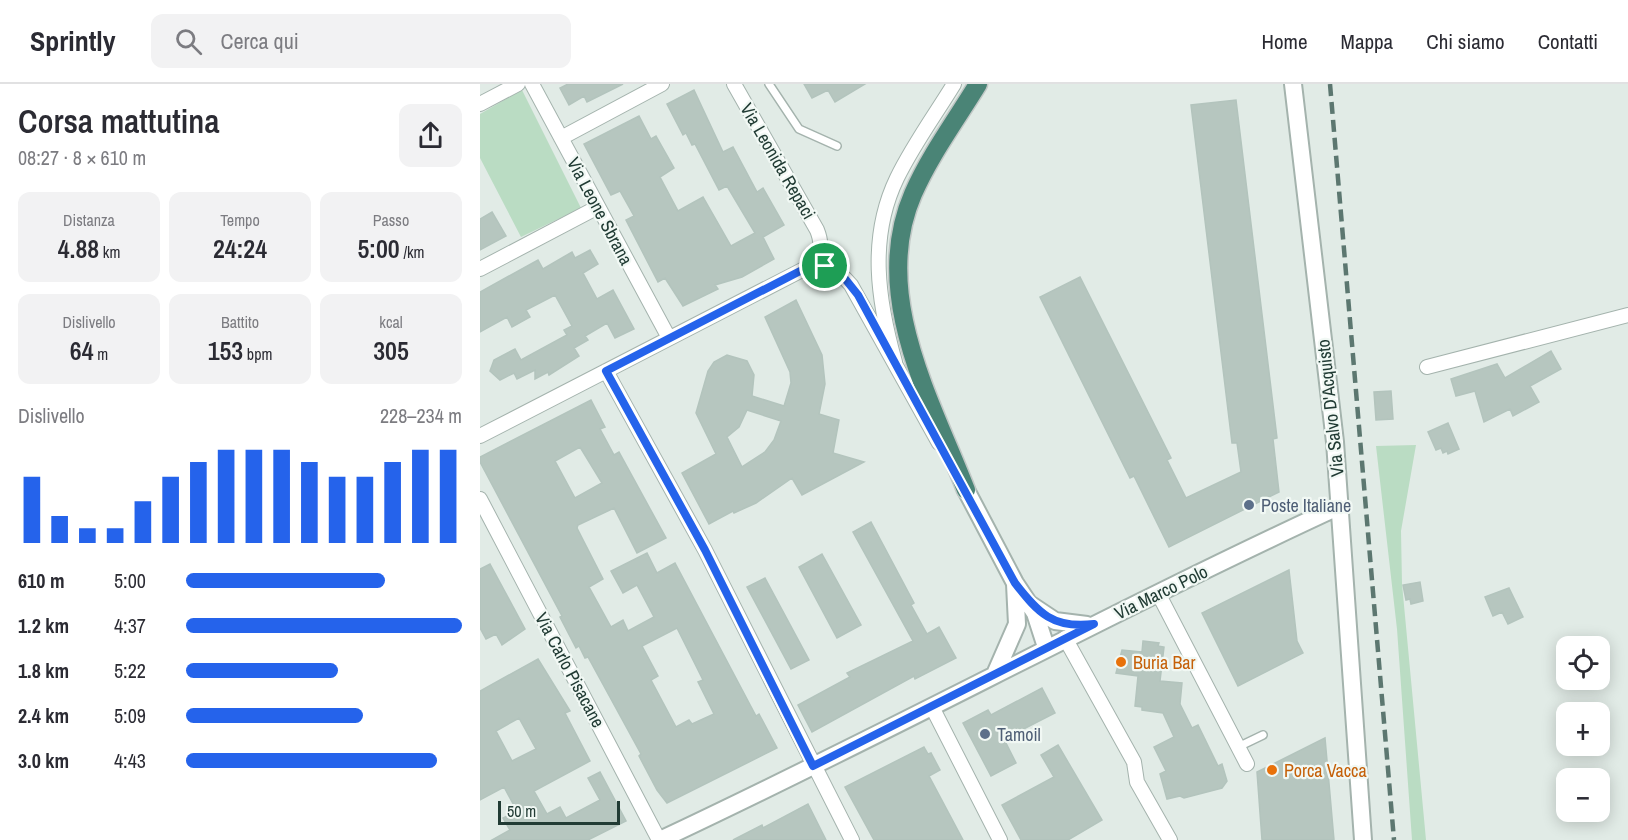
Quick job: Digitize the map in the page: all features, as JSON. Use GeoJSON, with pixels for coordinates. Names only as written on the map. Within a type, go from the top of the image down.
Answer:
{"type":"FeatureCollection","features":[{"type":"Feature","properties":{"kind":"highway"},"geometry":{"type":"LineString","coordinates":[[966,490],[910,346],[899,300],[897,258],[902,227],[913,194],[935,152],[978,84]]}},
{"type":"Feature","properties":{"kind":"street"},"geometry":{"type":"LineString","coordinates":[[480,104],[518,84]]}},
{"type":"Feature","properties":{"kind":"street","name":"Via Leone Sbrana"},"geometry":{"type":"LineString","coordinates":[[532,84],[669,338]]}},
{"type":"Feature","properties":{"kind":"street"},"geometry":{"type":"LineString","coordinates":[[561,138],[662,84]]}},
{"type":"Feature","properties":{"kind":"street","name":"Via Leonida Repaci"},"geometry":{"type":"LineString","coordinates":[[734,84],[818,230],[821,250],[804,269]]}},
{"type":"Feature","properties":{"kind":"street"},"geometry":{"type":"LineString","coordinates":[[895,362],[878,293],[878,248],[884,214],[905,162],[954,84]]}},
{"type":"Feature","properties":{"kind":"street","name":"Via Salvo D'Acquisto"},"geometry":{"type":"LineString","coordinates":[[1293,84],[1335,442],[1363,840]]}},
{"type":"Feature","properties":{"kind":"street"},"geometry":{"type":"LineString","coordinates":[[480,268],[598,207]]}},
{"type":"Feature","properties":{"kind":"street"},"geometry":{"type":"LineString","coordinates":[[480,436],[804,269],[825,266],[848,281],[895,362],[1041,627],[1039,651]]}},
{"type":"Feature","properties":{"kind":"street"},"geometry":{"type":"LineString","coordinates":[[1427,367],[1628,315]]}},
{"type":"Feature","properties":{"kind":"street"},"geometry":{"type":"LineString","coordinates":[[606,371],[705,550],[852,840]]}},
{"type":"Feature","properties":{"kind":"street","name":"Via Carlo Pisacane"},"geometry":{"type":"LineString","coordinates":[[480,499],[660,840]]}},
{"type":"Feature","properties":{"kind":"street","name":"Via Marco Polo"},"geometry":{"type":"LineString","coordinates":[[660,840],[813,766],[1065,638],[1340,506]]}},
{"type":"Feature","properties":{"kind":"street"},"geometry":{"type":"LineString","coordinates":[[996,672],[1008,648],[1018,617],[1015,583]]}},
{"type":"Feature","properties":{"kind":"street"},"geometry":{"type":"LineString","coordinates":[[1158,593],[1247,764]]}},
{"type":"Feature","properties":{"kind":"street"},"geometry":{"type":"LineString","coordinates":[[1029,604],[1056,621],[1075,625],[1094,624]]}},
{"type":"Feature","properties":{"kind":"street"},"geometry":{"type":"LineString","coordinates":[[1018,617],[1039,651]]}},
{"type":"Feature","properties":{"kind":"street"},"geometry":{"type":"LineString","coordinates":[[1065,638],[1134,762],[1137,782],[1170,840]]}},
{"type":"Feature","properties":{"kind":"street"},"geometry":{"type":"LineString","coordinates":[[932,706],[1000,840]]}},
{"type":"Feature","properties":{"kind":"lane"},"geometry":{"type":"LineString","coordinates":[[769,84],[799,129],[837,146]]}},
{"type":"Feature","properties":{"kind":"lane"},"geometry":{"type":"LineString","coordinates":[[1238,748],[1263,735]]}},
{"type":"Feature","properties":{"kind":"green space"},"geometry":{"type":"Polygon","coordinates":[[[522,90],[581,208],[521,237],[480,158],[480,114],[522,90]]]}},
{"type":"Feature","properties":{"kind":"green space"},"geometry":{"type":"Polygon","coordinates":[[[1416,445],[1401,531],[1402,584],[1426,840],[1412,840],[1397,629],[1376,446],[1416,445]]]}},
{"type":"Feature","properties":{"kind":"building"},"geometry":{"type":"Polygon","coordinates":[[[568,84],[623,84],[587,102],[584,96],[569,105],[560,88],[568,84]]]}},
{"type":"Feature","properties":{"kind":"building"},"geometry":{"type":"Polygon","coordinates":[[[804,84],[865,84],[835,102],[828,90],[812,98],[804,84]]]}},
{"type":"Feature","properties":{"kind":"building"},"geometry":{"type":"Polygon","coordinates":[[[694,90],[723,152],[733,147],[757,192],[763,188],[784,225],[763,237],[774,259],[742,277],[715,285],[718,289],[683,306],[665,278],[658,282],[626,220],[634,216],[620,191],[611,195],[584,144],[639,116],[651,139],[656,136],[674,168],[660,177],[678,211],[703,197],[731,246],[755,233],[727,186],[719,190],[695,144],[692,145],[686,133],[683,135],[667,104],[694,90]]]}},
{"type":"Feature","properties":{"kind":"building"},"geometry":{"type":"Polygon","coordinates":[[[1236,100],[1277,438],[1273,439],[1279,492],[1169,547],[1134,476],[1130,478],[1040,297],[1080,277],[1171,458],[1167,460],[1186,498],[1241,472],[1237,443],[1232,443],[1191,105],[1236,100]]]}},
{"type":"Feature","properties":{"kind":"building"},"geometry":{"type":"Polygon","coordinates":[[[492,212],[506,236],[480,250],[480,219],[492,212]]]}},
{"type":"Feature","properties":{"kind":"building"},"geometry":{"type":"Polygon","coordinates":[[[590,250],[598,264],[583,273],[597,299],[613,290],[634,329],[615,338],[607,323],[585,336],[588,340],[574,348],[579,356],[549,375],[548,372],[535,379],[535,370],[517,379],[514,373],[500,380],[490,371],[494,360],[515,349],[521,360],[567,335],[564,330],[572,326],[555,295],[526,310],[530,317],[512,327],[507,317],[480,332],[480,292],[538,260],[543,269],[572,252],[575,258],[590,250]]]}},
{"type":"Feature","properties":{"kind":"building"},"geometry":{"type":"Polygon","coordinates":[[[796,300],[822,355],[825,384],[819,414],[839,420],[833,453],[864,462],[802,495],[792,478],[756,503],[734,513],[733,511],[709,524],[682,473],[716,454],[696,413],[708,371],[714,362],[727,355],[747,361],[754,375],[752,396],[784,406],[791,383],[790,372],[765,317],[796,300]],[[747,410],[739,427],[727,437],[742,467],[765,452],[774,440],[781,421],[747,410]]]}},
{"type":"Feature","properties":{"kind":"building"},"geometry":{"type":"Polygon","coordinates":[[[1551,351],[1561,369],[1530,386],[1539,402],[1513,416],[1510,409],[1484,422],[1475,391],[1456,396],[1451,379],[1497,364],[1505,378],[1551,351]]]}},
{"type":"Feature","properties":{"kind":"building"},"geometry":{"type":"Polygon","coordinates":[[[1391,391],[1393,419],[1376,420],[1374,392],[1391,391]]]}},
{"type":"Feature","properties":{"kind":"building"},"geometry":{"type":"Polygon","coordinates":[[[591,400],[605,427],[600,429],[614,455],[619,452],[666,538],[637,553],[614,508],[578,525],[577,528],[603,579],[589,587],[611,627],[623,620],[628,631],[654,617],[637,585],[623,593],[611,571],[647,553],[657,573],[675,563],[756,716],[759,714],[777,748],[667,803],[657,790],[639,756],[641,754],[588,657],[585,658],[579,646],[576,648],[560,617],[562,616],[480,462],[480,457],[591,400]],[[580,447],[555,461],[575,498],[602,483],[580,447]],[[677,628],[642,646],[658,676],[651,680],[676,727],[689,720],[692,724],[714,714],[698,682],[703,680],[677,628]]]}},
{"type":"Feature","properties":{"kind":"building"},"geometry":{"type":"Polygon","coordinates":[[[1448,423],[1459,449],[1448,454],[1447,451],[1443,453],[1441,448],[1436,450],[1428,432],[1448,423]]]}},
{"type":"Feature","properties":{"kind":"building"},"geometry":{"type":"Polygon","coordinates":[[[871,522],[914,603],[911,605],[927,634],[939,627],[956,658],[915,679],[914,676],[812,732],[798,705],[850,677],[847,673],[913,641],[853,532],[871,522]]]}},
{"type":"Feature","properties":{"kind":"building"},"geometry":{"type":"Polygon","coordinates":[[[822,554],[861,625],[837,638],[799,567],[822,554]]]}},
{"type":"Feature","properties":{"kind":"building"},"geometry":{"type":"Polygon","coordinates":[[[490,564],[525,629],[502,645],[496,634],[486,639],[480,628],[480,569],[490,564]]]}},
{"type":"Feature","properties":{"kind":"building"},"geometry":{"type":"Polygon","coordinates":[[[1289,570],[1297,641],[1303,653],[1238,686],[1202,613],[1289,570]]]}},
{"type":"Feature","properties":{"kind":"building"},"geometry":{"type":"Polygon","coordinates":[[[765,578],[809,660],[791,669],[747,587],[765,578]]]}},
{"type":"Feature","properties":{"kind":"building"},"geometry":{"type":"Polygon","coordinates":[[[1420,582],[1423,601],[1411,604],[1410,599],[1406,600],[1403,585],[1420,582]]]}},
{"type":"Feature","properties":{"kind":"building"},"geometry":{"type":"Polygon","coordinates":[[[1509,588],[1523,617],[1508,624],[1502,612],[1493,616],[1485,597],[1509,588]]]}},
{"type":"Feature","properties":{"kind":"building"},"geometry":{"type":"Polygon","coordinates":[[[1143,641],[1159,643],[1158,646],[1164,647],[1160,681],[1182,683],[1180,704],[1192,728],[1198,725],[1218,766],[1222,764],[1227,781],[1222,788],[1184,798],[1180,796],[1167,799],[1160,774],[1166,771],[1154,747],[1174,737],[1163,713],[1142,710],[1142,707],[1135,706],[1138,676],[1116,673],[1122,650],[1142,652],[1143,641]]]}},
{"type":"Feature","properties":{"kind":"building"},"geometry":{"type":"Polygon","coordinates":[[[538,659],[570,711],[565,713],[590,761],[534,791],[547,814],[560,807],[566,818],[600,800],[588,778],[600,772],[626,821],[588,840],[492,840],[510,830],[503,818],[517,811],[504,787],[480,800],[480,691],[538,659]],[[519,718],[496,731],[512,761],[536,749],[519,718]]]}},
{"type":"Feature","properties":{"kind":"building"},"geometry":{"type":"Polygon","coordinates":[[[1042,688],[1055,713],[1004,739],[1016,763],[991,776],[963,723],[988,710],[991,715],[1042,688]]]}},
{"type":"Feature","properties":{"kind":"building"},"geometry":{"type":"Polygon","coordinates":[[[1325,738],[1334,840],[1262,840],[1257,772],[1325,738]]]}},
{"type":"Feature","properties":{"kind":"building"},"geometry":{"type":"Polygon","coordinates":[[[1058,745],[1102,820],[1068,840],[1021,840],[1002,805],[1054,777],[1041,755],[1058,745]]]}},
{"type":"Feature","properties":{"kind":"building"},"geometry":{"type":"Polygon","coordinates":[[[924,747],[928,754],[931,753],[940,770],[929,776],[963,840],[874,840],[845,787],[924,747]]]}},
{"type":"Feature","properties":{"kind":"building"},"geometry":{"type":"Polygon","coordinates":[[[808,804],[826,840],[733,840],[762,825],[763,828],[808,804]]]}},
{"type":"Feature","properties":{"kind":"railway"},"geometry":{"type":"LineString","coordinates":[[1330,84],[1394,840]]}},
{"type":"Feature","properties":{"kind":"place","name":"Poste Italiane"},"geometry":{"type":"Point","coordinates":[1249,505]}},
{"type":"Feature","properties":{"kind":"place","name":"Buria Bar"},"geometry":{"type":"Point","coordinates":[1121,662]}},
{"type":"Feature","properties":{"kind":"place","name":"Tamoil"},"geometry":{"type":"Point","coordinates":[985,734]}},
{"type":"Feature","properties":{"kind":"place","name":"Porca Vacca"},"geometry":{"type":"Point","coordinates":[1272,770]}},
{"type":"Feature","properties":{"kind":"route"},"geometry":{"type":"LineString","coordinates":[[825,266],[842,275],[858,295],[1015,583],[1029,604],[1051,620],[1075,625],[1094,624],[813,766],[705,550],[606,371],[804,269],[825,266]]}}]}
